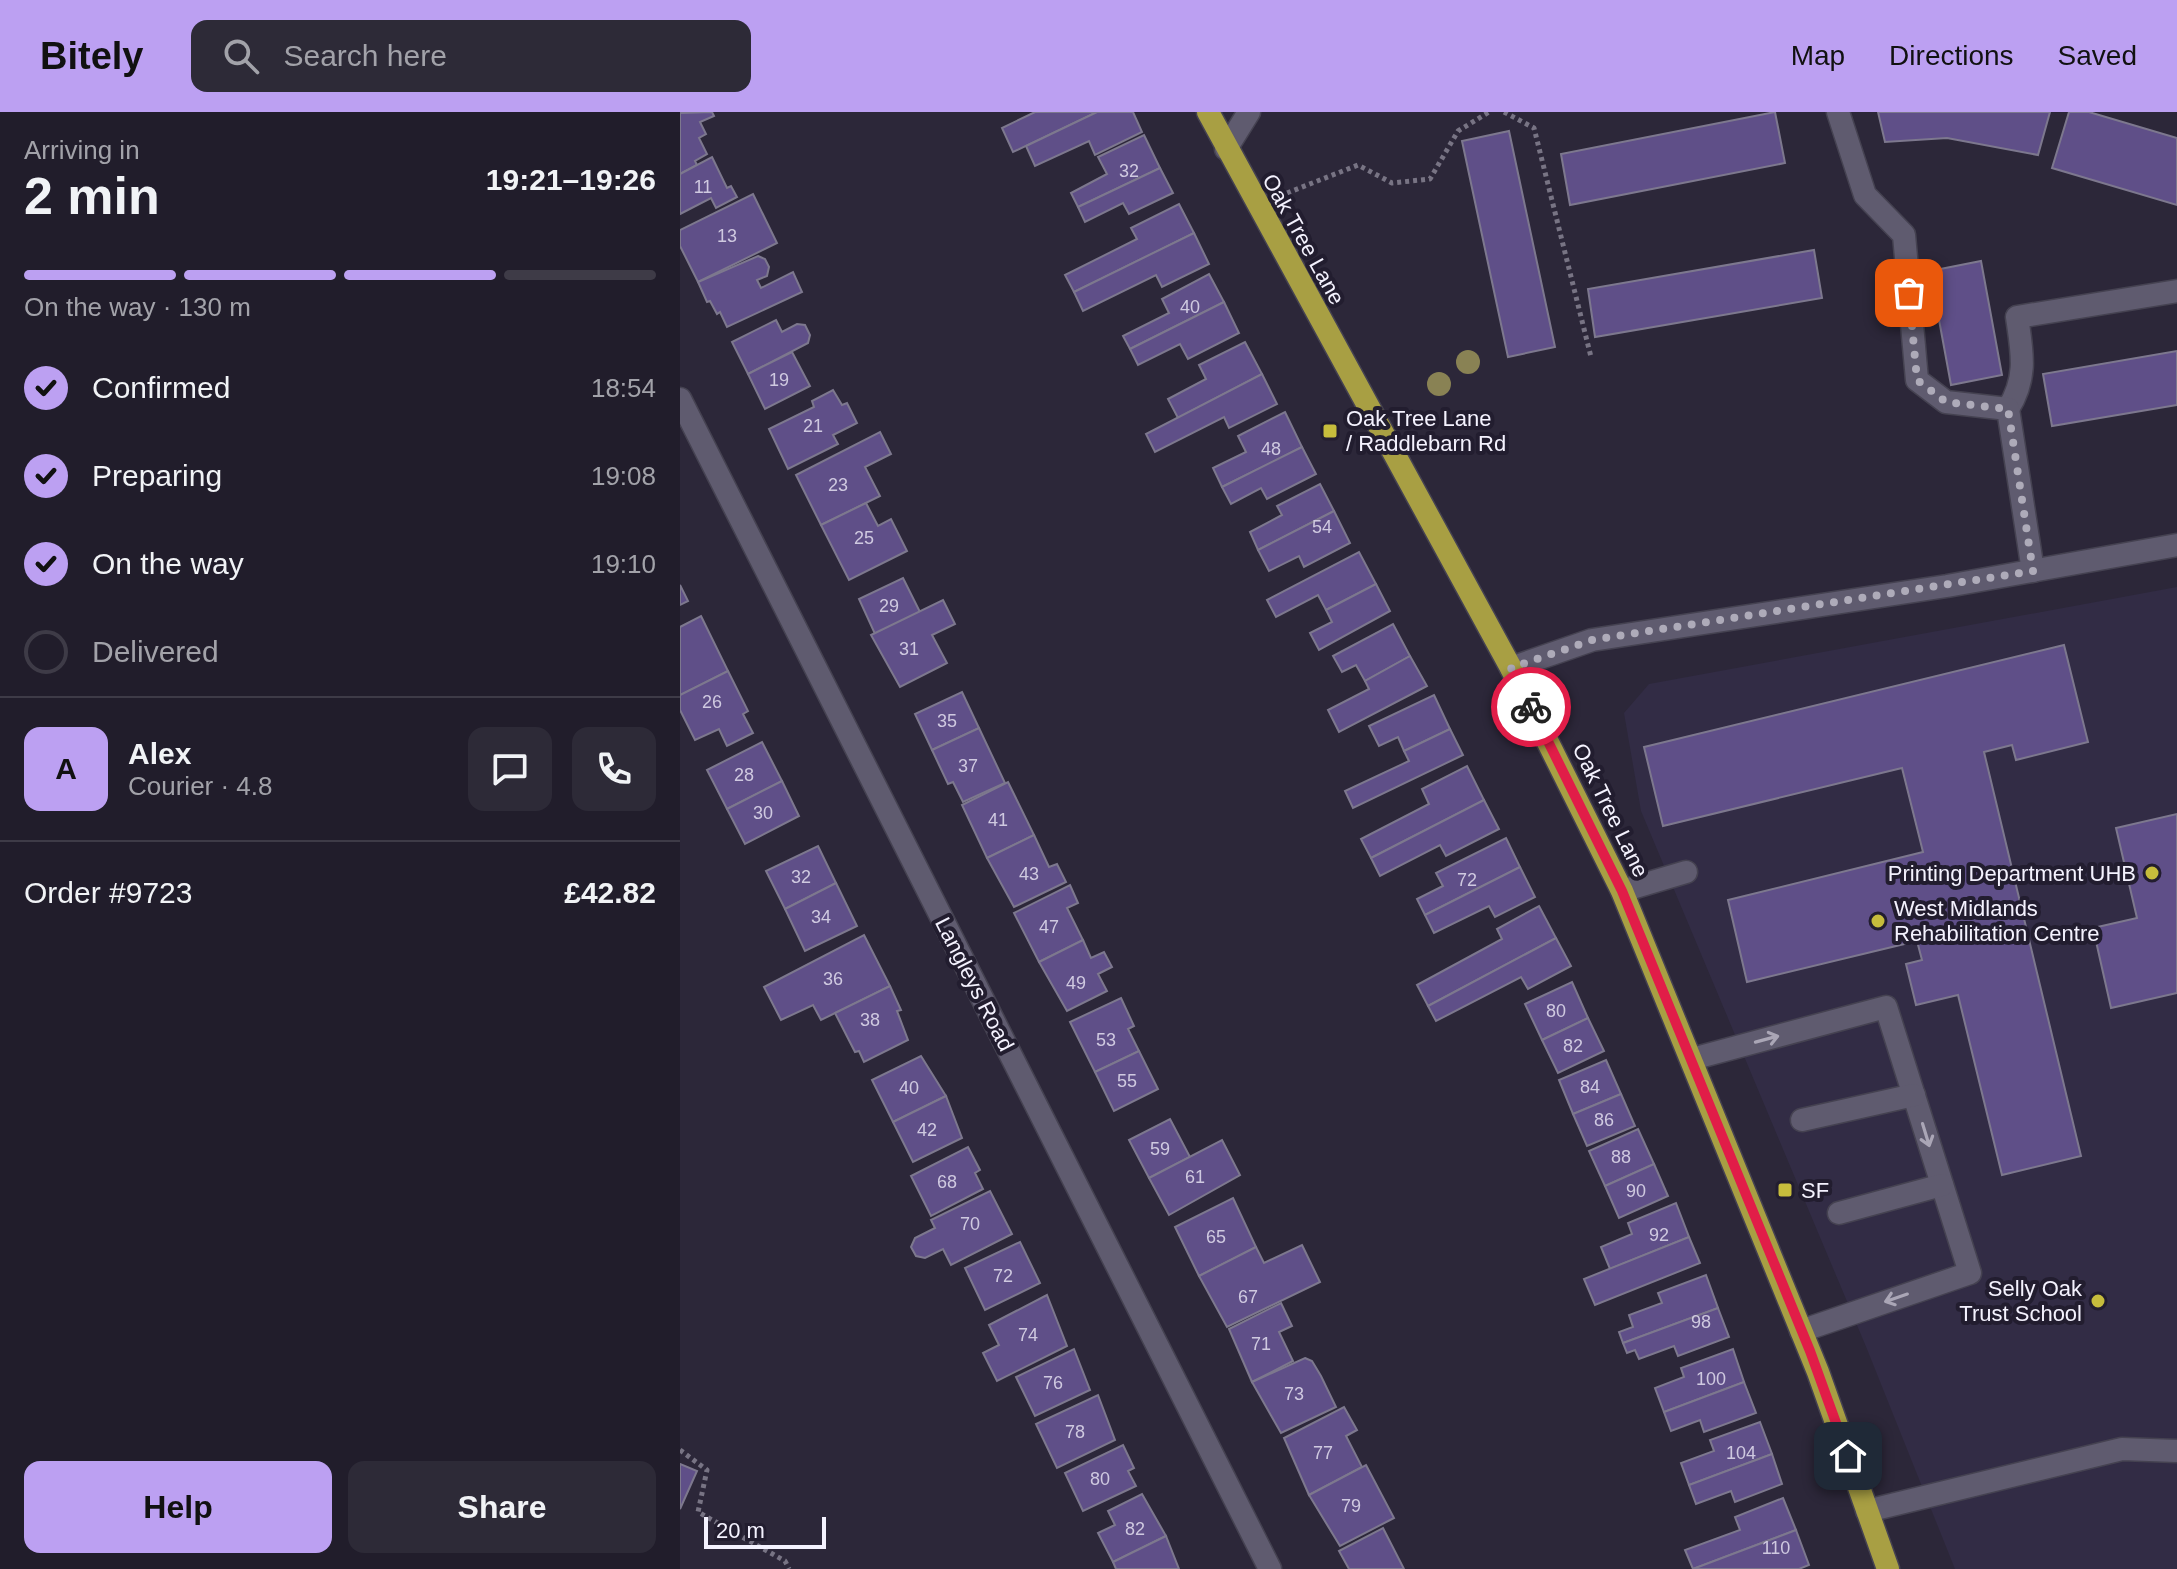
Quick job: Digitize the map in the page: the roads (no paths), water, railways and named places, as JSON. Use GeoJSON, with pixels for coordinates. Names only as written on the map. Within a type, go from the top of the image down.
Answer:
{"type":"FeatureCollection","features":[{"type":"Feature","properties":{"kind":"highway","name":"Oak Tree Lane"},"geometry":{"type":"LineString","coordinates":[[1208,112],[1511,668],[1622,891],[1801,1331],[1888,1569]]}},
{"type":"Feature","properties":{"kind":"street"},"geometry":{"type":"LineString","coordinates":[[1226,149],[1249,112]]}},
{"type":"Feature","properties":{"kind":"street"},"geometry":{"type":"LineString","coordinates":[[1838,112],[1865,195],[1904,235],[1917,380],[1946,402],[2008,409]]}},
{"type":"Feature","properties":{"kind":"street"},"geometry":{"type":"LineString","coordinates":[[2033,571],[2008,409],[2020,391],[2025,369],[2017,317],[2177,291]]}},
{"type":"Feature","properties":{"kind":"street","name":"Langleys Road"},"geometry":{"type":"LineString","coordinates":[[680,399],[1270,1569]]}},
{"type":"Feature","properties":{"kind":"street"},"geometry":{"type":"LineString","coordinates":[[1511,668],[1592,640],[2033,571],[2177,545]]}},
{"type":"Feature","properties":{"kind":"street"},"geometry":{"type":"LineString","coordinates":[[1622,891],[1686,872]]}},
{"type":"Feature","properties":{"kind":"street"},"geometry":{"type":"LineString","coordinates":[[1692,1059],[1886,1007],[1970,1273],[1801,1331]]}},
{"type":"Feature","properties":{"kind":"street"},"geometry":{"type":"LineString","coordinates":[[1802,1120],[1914,1095]]}},
{"type":"Feature","properties":{"kind":"street"},"geometry":{"type":"LineString","coordinates":[[1839,1213],[1942,1185]]}},
{"type":"Feature","properties":{"kind":"street"},"geometry":{"type":"LineString","coordinates":[[1867,1511],[2122,1449],[2177,1451]]}},
{"type":"Feature","properties":{"kind":"place","name":"Oak Tree Lane / Raddlebarn Rd"},"geometry":{"type":"Point","coordinates":[1330,431]}},
{"type":"Feature","properties":{"kind":"place","name":"Printing Department UHB"},"geometry":{"type":"Point","coordinates":[2152,873]}},
{"type":"Feature","properties":{"kind":"place","name":"West Midlands Rehabilitation Centre"},"geometry":{"type":"Point","coordinates":[1878,921]}},
{"type":"Feature","properties":{"kind":"place","name":"SF"},"geometry":{"type":"Point","coordinates":[1785,1190]}},
{"type":"Feature","properties":{"kind":"place","name":"Selly Oak Trust School"},"geometry":{"type":"Point","coordinates":[2098,1301]}}]}
